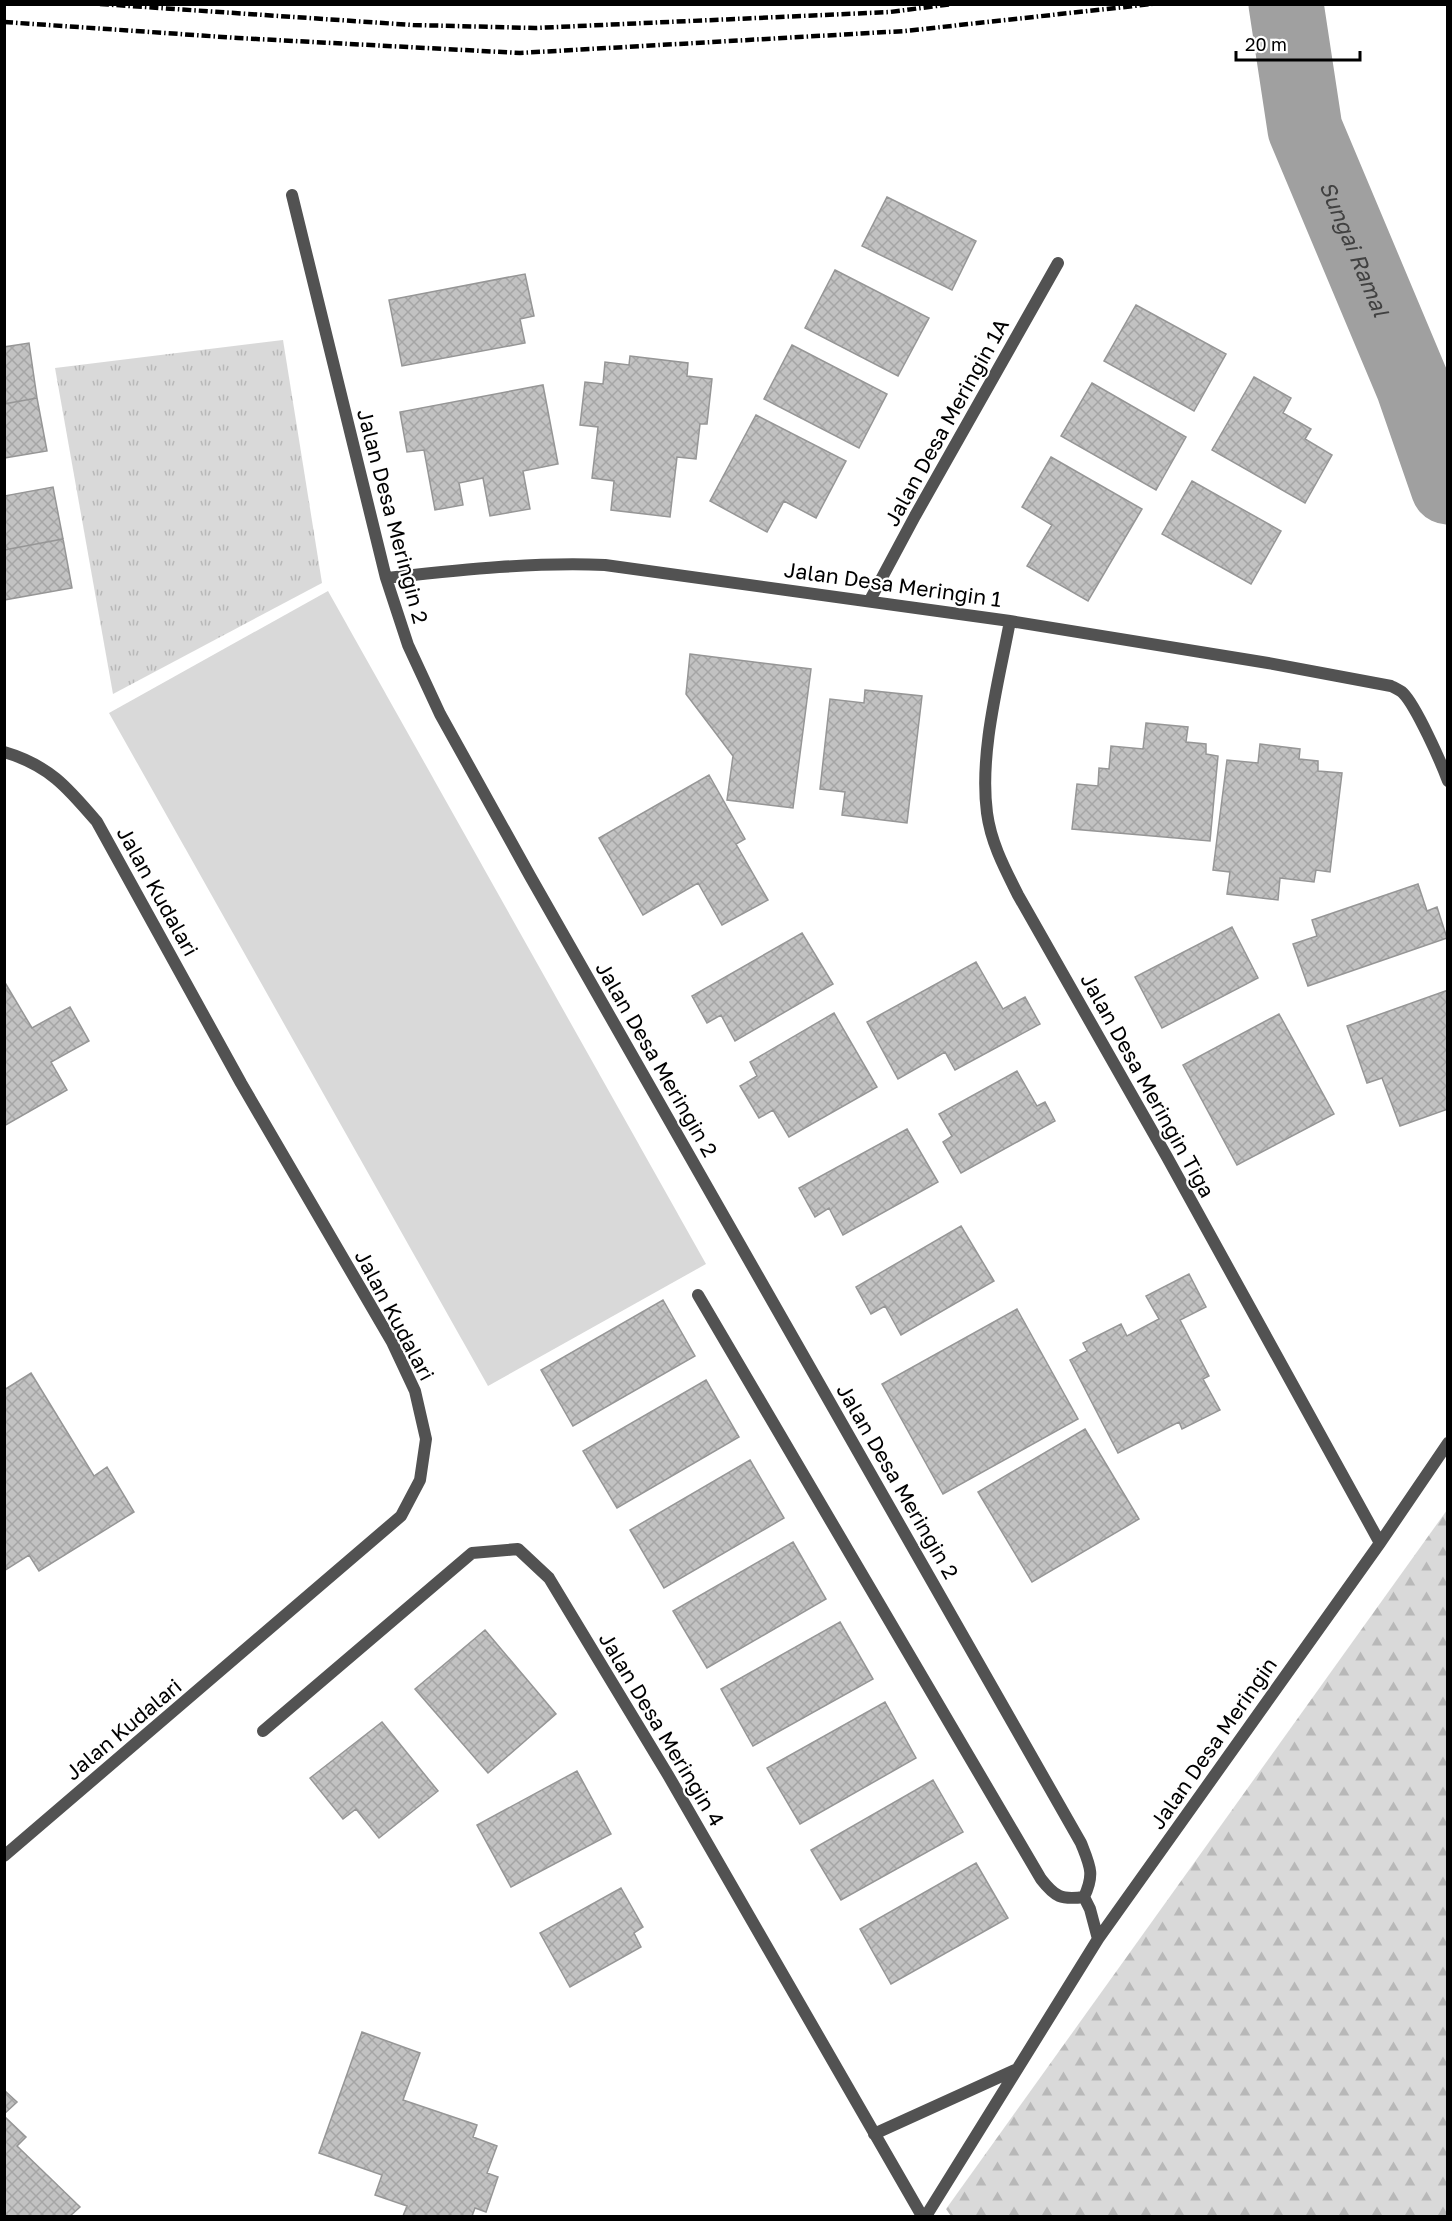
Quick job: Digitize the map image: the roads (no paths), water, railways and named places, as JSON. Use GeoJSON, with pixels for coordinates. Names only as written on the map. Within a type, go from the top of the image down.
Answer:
{"type":"FeatureCollection","features":[{"type":"Feature","properties":{"kind":"street","name":"Jalan Desa Meringin 2"},"geometry":{"type":"LineString","coordinates":[[292,195],[386,578],[408,645],[445,724],[530,876],[1082,1843],[1089,1863],[1091,1882],[1083,1897]]}},
{"type":"Feature","properties":{"kind":"street","name":"Jalan Desa Meringin 1A"},"geometry":{"type":"LineString","coordinates":[[870,600],[1058,263]]}},
{"type":"Feature","properties":{"kind":"street","name":"Jalan Desa Meringin 1"},"geometry":{"type":"LineString","coordinates":[[386,578],[554,563],[605,565],[870,600],[1268,663],[1391,686],[1402,692],[1445,766]]}},
{"type":"Feature","properties":{"kind":"street","name":"Jalan Desa Meringin Tiga"},"geometry":{"type":"LineString","coordinates":[[1010,621],[994,706],[985,772],[987,814],[997,855],[1380,1543]]}},
{"type":"Feature","properties":{"kind":"street","name":"Jalan Kudalari"},"geometry":{"type":"LineString","coordinates":[[4,752],[26,758],[65,784],[97,822],[123,865],[241,1083],[392,1342],[415,1390],[426,1439],[420,1480],[401,1516],[4,1856]]}},
{"type":"Feature","properties":{"kind":"street"},"geometry":{"type":"LineString","coordinates":[[1445,766],[1448,781]]}},
{"type":"Feature","properties":{"kind":"street"},"geometry":{"type":"LineString","coordinates":[[698,1295],[1041,1879],[1051,1892],[1066,1899],[1083,1897],[1090,1909],[1098,1939]]}},
{"type":"Feature","properties":{"kind":"street","name":"Jalan Desa Meringin"},"geometry":{"type":"LineString","coordinates":[[926,2217],[1098,1939],[1380,1543],[1448,1443]]}},
{"type":"Feature","properties":{"kind":"street","name":"Jalan Desa Meringin 4"},"geometry":{"type":"LineString","coordinates":[[263,1731],[472,1553],[518,1549],[549,1578],[579,1627],[668,1775],[921,2217]]}},
{"type":"Feature","properties":{"kind":"street"},"geometry":{"type":"LineString","coordinates":[[874,2134],[1016,2070]]}},
{"type":"Feature","properties":{"kind":"waterway","name":"Sungai Ramal"},"geometry":{"type":"LineString","coordinates":[[1286,4],[1305,129],[1413,386],[1448,487]]}},
{"type":"Feature","properties":{"kind":"railway"},"geometry":{"type":"LineString","coordinates":[[100,4],[413,25],[535,28],[890,12],[952,4]]}},
{"type":"Feature","properties":{"kind":"railway"},"geometry":{"type":"LineString","coordinates":[[4,22],[238,38],[520,53],[905,31],[1152,4]]}}]}
